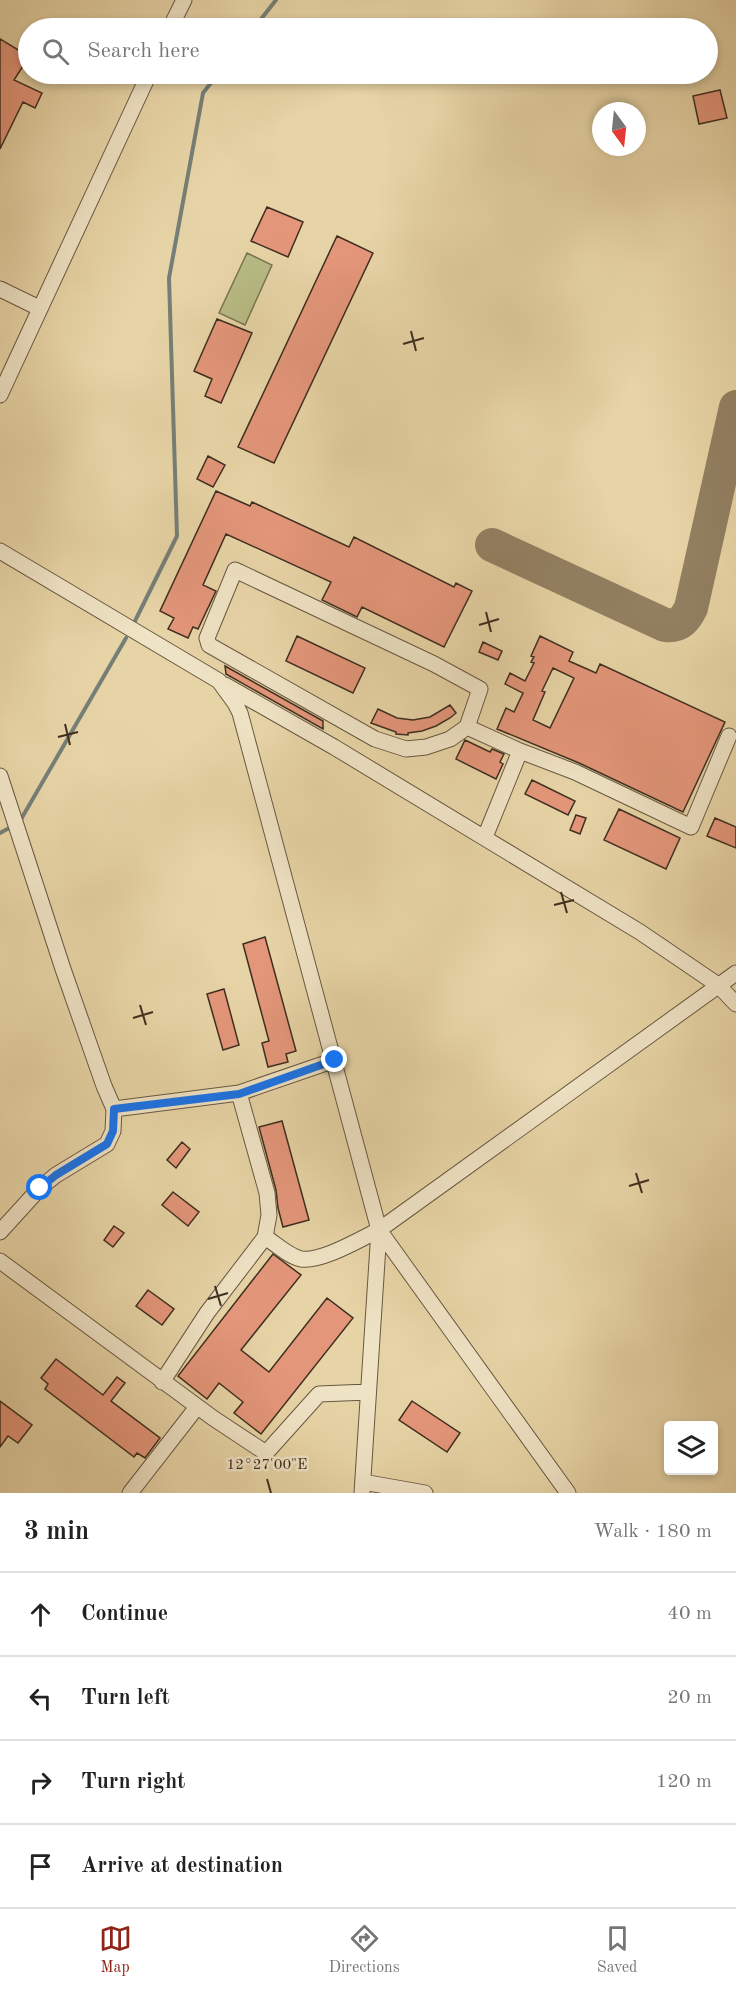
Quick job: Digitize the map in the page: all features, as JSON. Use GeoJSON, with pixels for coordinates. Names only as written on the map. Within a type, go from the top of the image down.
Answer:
{"type":"FeatureCollection","features":[{"type":"Feature","properties":{"kind":"lane"},"geometry":{"type":"LineString","coordinates":[[175,18],[184,0]]}},
{"type":"Feature","properties":{"kind":"lane"},"geometry":{"type":"LineString","coordinates":[[0,395],[144,84]]}},
{"type":"Feature","properties":{"kind":"lane"},"geometry":{"type":"LineString","coordinates":[[0,289],[39,308]]}},
{"type":"Feature","properties":{"kind":"lane"},"geometry":{"type":"LineString","coordinates":[[0,551],[152,643],[486,837],[640,932],[718,986],[736,1004]]}},
{"type":"Feature","properties":{"kind":"lane"},"geometry":{"type":"LineString","coordinates":[[235,570],[424,659],[480,688],[467,727],[450,739],[426,747],[406,748],[375,739],[209,645],[207,638],[235,570]]}},
{"type":"Feature","properties":{"kind":"lane"},"geometry":{"type":"LineString","coordinates":[[219,681],[240,713],[379,1230],[363,1488],[425,1493]]}},
{"type":"Feature","properties":{"kind":"lane"},"geometry":{"type":"LineString","coordinates":[[467,727],[575,772],[690,827],[729,736]]}},
{"type":"Feature","properties":{"kind":"lane"},"geometry":{"type":"LineString","coordinates":[[343,752],[355,729]]}},
{"type":"Feature","properties":{"kind":"lane"},"geometry":{"type":"LineString","coordinates":[[486,837],[520,751]]}},
{"type":"Feature","properties":{"kind":"lane"},"geometry":{"type":"LineString","coordinates":[[0,776],[70,991],[114,1109],[113,1131],[107,1144],[56,1175],[40,1188],[0,1232]]}},
{"type":"Feature","properties":{"kind":"lane"},"geometry":{"type":"LineString","coordinates":[[265,1237],[291,1255],[306,1259],[324,1255],[379,1230],[736,973]]}},
{"type":"Feature","properties":{"kind":"lane"},"geometry":{"type":"LineString","coordinates":[[114,1109],[239,1094],[335,1060]]}},
{"type":"Feature","properties":{"kind":"lane"},"geometry":{"type":"LineString","coordinates":[[162,1382],[207,1313],[265,1237],[269,1215],[267,1193],[239,1094]]}},
{"type":"Feature","properties":{"kind":"lane"},"geometry":{"type":"LineString","coordinates":[[379,1230],[568,1493]]}},
{"type":"Feature","properties":{"kind":"lane"},"geometry":{"type":"LineString","coordinates":[[0,1261],[162,1382],[266,1453],[319,1394],[369,1392]]}},
{"type":"Feature","properties":{"kind":"lane"},"geometry":{"type":"LineString","coordinates":[[130,1493],[197,1407]]}},
{"type":"Feature","properties":{"kind":"green space"},"geometry":{"type":"Polygon","coordinates":[[[247,253],[272,265],[245,325],[219,313],[247,253]]]}},
{"type":"Feature","properties":{"kind":"building"},"geometry":{"type":"Polygon","coordinates":[[[0,39],[18,50],[18,74],[14,80],[18,84],[42,93],[35,108],[23,102],[0,149],[0,39]]]}},
{"type":"Feature","properties":{"kind":"building"},"geometry":{"type":"Polygon","coordinates":[[[720,90],[727,118],[699,124],[693,96],[720,90]]]}},
{"type":"Feature","properties":{"kind":"building"},"geometry":{"type":"Polygon","coordinates":[[[267,207],[303,222],[288,257],[251,241],[267,207]]]}},
{"type":"Feature","properties":{"kind":"building"},"geometry":{"type":"Polygon","coordinates":[[[337,236],[373,253],[274,463],[238,447],[337,236]]]}},
{"type":"Feature","properties":{"kind":"building"},"geometry":{"type":"Polygon","coordinates":[[[217,319],[252,333],[221,403],[205,396],[212,379],[194,371],[217,319]]]}},
{"type":"Feature","properties":{"kind":"building"},"geometry":{"type":"Polygon","coordinates":[[[208,456],[225,465],[213,487],[197,479],[208,456]]]}},
{"type":"Feature","properties":{"kind":"building"},"geometry":{"type":"Polygon","coordinates":[[[216,491],[250,506],[252,502],[349,547],[354,537],[454,587],[456,583],[472,591],[444,647],[362,607],[357,617],[322,600],[331,582],[226,534],[203,585],[216,591],[198,629],[193,627],[188,638],[168,629],[174,618],[160,611],[216,491]]]}},
{"type":"Feature","properties":{"kind":"building"},"geometry":{"type":"Polygon","coordinates":[[[297,636],[365,668],[353,693],[286,661],[297,636]]]}},
{"type":"Feature","properties":{"kind":"building"},"geometry":{"type":"Polygon","coordinates":[[[540,636],[573,652],[569,661],[596,673],[600,664],[725,722],[683,812],[579,763],[497,729],[506,708],[514,712],[523,693],[505,684],[510,673],[525,681],[534,663],[531,662],[534,657],[531,656],[540,636]],[[553,668],[542,691],[545,692],[533,720],[550,728],[574,678],[553,668]]]}},
{"type":"Feature","properties":{"kind":"building"},"geometry":{"type":"Polygon","coordinates":[[[483,642],[502,651],[498,660],[479,652],[483,642]]]}},
{"type":"Feature","properties":{"kind":"building"},"geometry":{"type":"Polygon","coordinates":[[[225,666],[323,721],[323,729],[226,674],[225,666]]]}},
{"type":"Feature","properties":{"kind":"building"},"geometry":{"type":"Polygon","coordinates":[[[450,705],[456,713],[450,718],[436,726],[408,733],[408,735],[396,734],[396,732],[371,723],[378,709],[397,718],[413,720],[430,717],[450,705]]]}},
{"type":"Feature","properties":{"kind":"building"},"geometry":{"type":"Polygon","coordinates":[[[465,740],[490,752],[492,749],[504,754],[500,762],[503,764],[496,779],[456,759],[465,740]]]}},
{"type":"Feature","properties":{"kind":"building"},"geometry":{"type":"Polygon","coordinates":[[[532,780],[575,801],[568,815],[525,794],[532,780]]]}},
{"type":"Feature","properties":{"kind":"building"},"geometry":{"type":"Polygon","coordinates":[[[619,809],[680,838],[666,869],[604,840],[619,809]]]}},
{"type":"Feature","properties":{"kind":"building"},"geometry":{"type":"Polygon","coordinates":[[[576,815],[586,818],[580,834],[570,830],[576,815]]]}},
{"type":"Feature","properties":{"kind":"building"},"geometry":{"type":"Polygon","coordinates":[[[715,818],[736,827],[736,848],[707,836],[715,818]]]}},
{"type":"Feature","properties":{"kind":"building"},"geometry":{"type":"Polygon","coordinates":[[[265,937],[296,1051],[286,1054],[288,1062],[268,1067],[262,1043],[269,1041],[243,944],[265,937]]]}},
{"type":"Feature","properties":{"kind":"building"},"geometry":{"type":"Polygon","coordinates":[[[224,989],[239,1045],[223,1050],[207,994],[224,989]]]}},
{"type":"Feature","properties":{"kind":"building"},"geometry":{"type":"Polygon","coordinates":[[[282,1121],[309,1220],[283,1227],[276,1190],[259,1127],[282,1121]]]}},
{"type":"Feature","properties":{"kind":"building"},"geometry":{"type":"Polygon","coordinates":[[[182,1142],[190,1149],[176,1168],[167,1160],[182,1142]]]}},
{"type":"Feature","properties":{"kind":"building"},"geometry":{"type":"Polygon","coordinates":[[[173,1192],[199,1212],[188,1226],[162,1205],[173,1192]]]}},
{"type":"Feature","properties":{"kind":"building"},"geometry":{"type":"Polygon","coordinates":[[[114,1226],[124,1233],[113,1247],[104,1240],[114,1226]]]}},
{"type":"Feature","properties":{"kind":"building"},"geometry":{"type":"Polygon","coordinates":[[[273,1254],[301,1275],[241,1350],[269,1372],[327,1298],[353,1318],[261,1434],[234,1413],[243,1402],[219,1383],[207,1399],[178,1376],[273,1254]]]}},
{"type":"Feature","properties":{"kind":"building"},"geometry":{"type":"Polygon","coordinates":[[[148,1290],[174,1309],[162,1325],[136,1306],[148,1290]]]}},
{"type":"Feature","properties":{"kind":"building"},"geometry":{"type":"Polygon","coordinates":[[[56,1359],[103,1395],[117,1377],[125,1383],[111,1401],[160,1438],[145,1458],[137,1453],[134,1457],[45,1389],[48,1384],[41,1378],[56,1359]]]}},
{"type":"Feature","properties":{"kind":"building"},"geometry":{"type":"Polygon","coordinates":[[[0,1401],[32,1425],[18,1443],[8,1436],[0,1447],[0,1401]]]}},
{"type":"Feature","properties":{"kind":"building"},"geometry":{"type":"Polygon","coordinates":[[[412,1401],[460,1433],[447,1452],[399,1420],[412,1401]]]}},
{"type":"Feature","properties":{"kind":"waterway"},"geometry":{"type":"LineString","coordinates":[[262,18],[276,0]]}},
{"type":"Feature","properties":{"kind":"waterway"},"geometry":{"type":"LineString","coordinates":[[134,623],[177,536],[169,278],[203,93],[210,84]]}},
{"type":"Feature","properties":{"kind":"waterway"},"geometry":{"type":"LineString","coordinates":[[20,821],[126,638]]}},
{"type":"Feature","properties":{"kind":"waterway"},"geometry":{"type":"LineString","coordinates":[[0,833],[11,827]]}},
{"type":"Feature","properties":{"kind":"taxiway"},"geometry":{"type":"LineString","coordinates":[[492,545],[665,625],[678,624],[691,608],[736,407]]}},
{"type":"Feature","properties":{"kind":"route"},"geometry":{"type":"LineString","coordinates":[[40,1188],[56,1175],[107,1144],[113,1131],[114,1109],[239,1094],[335,1060]]}}]}
